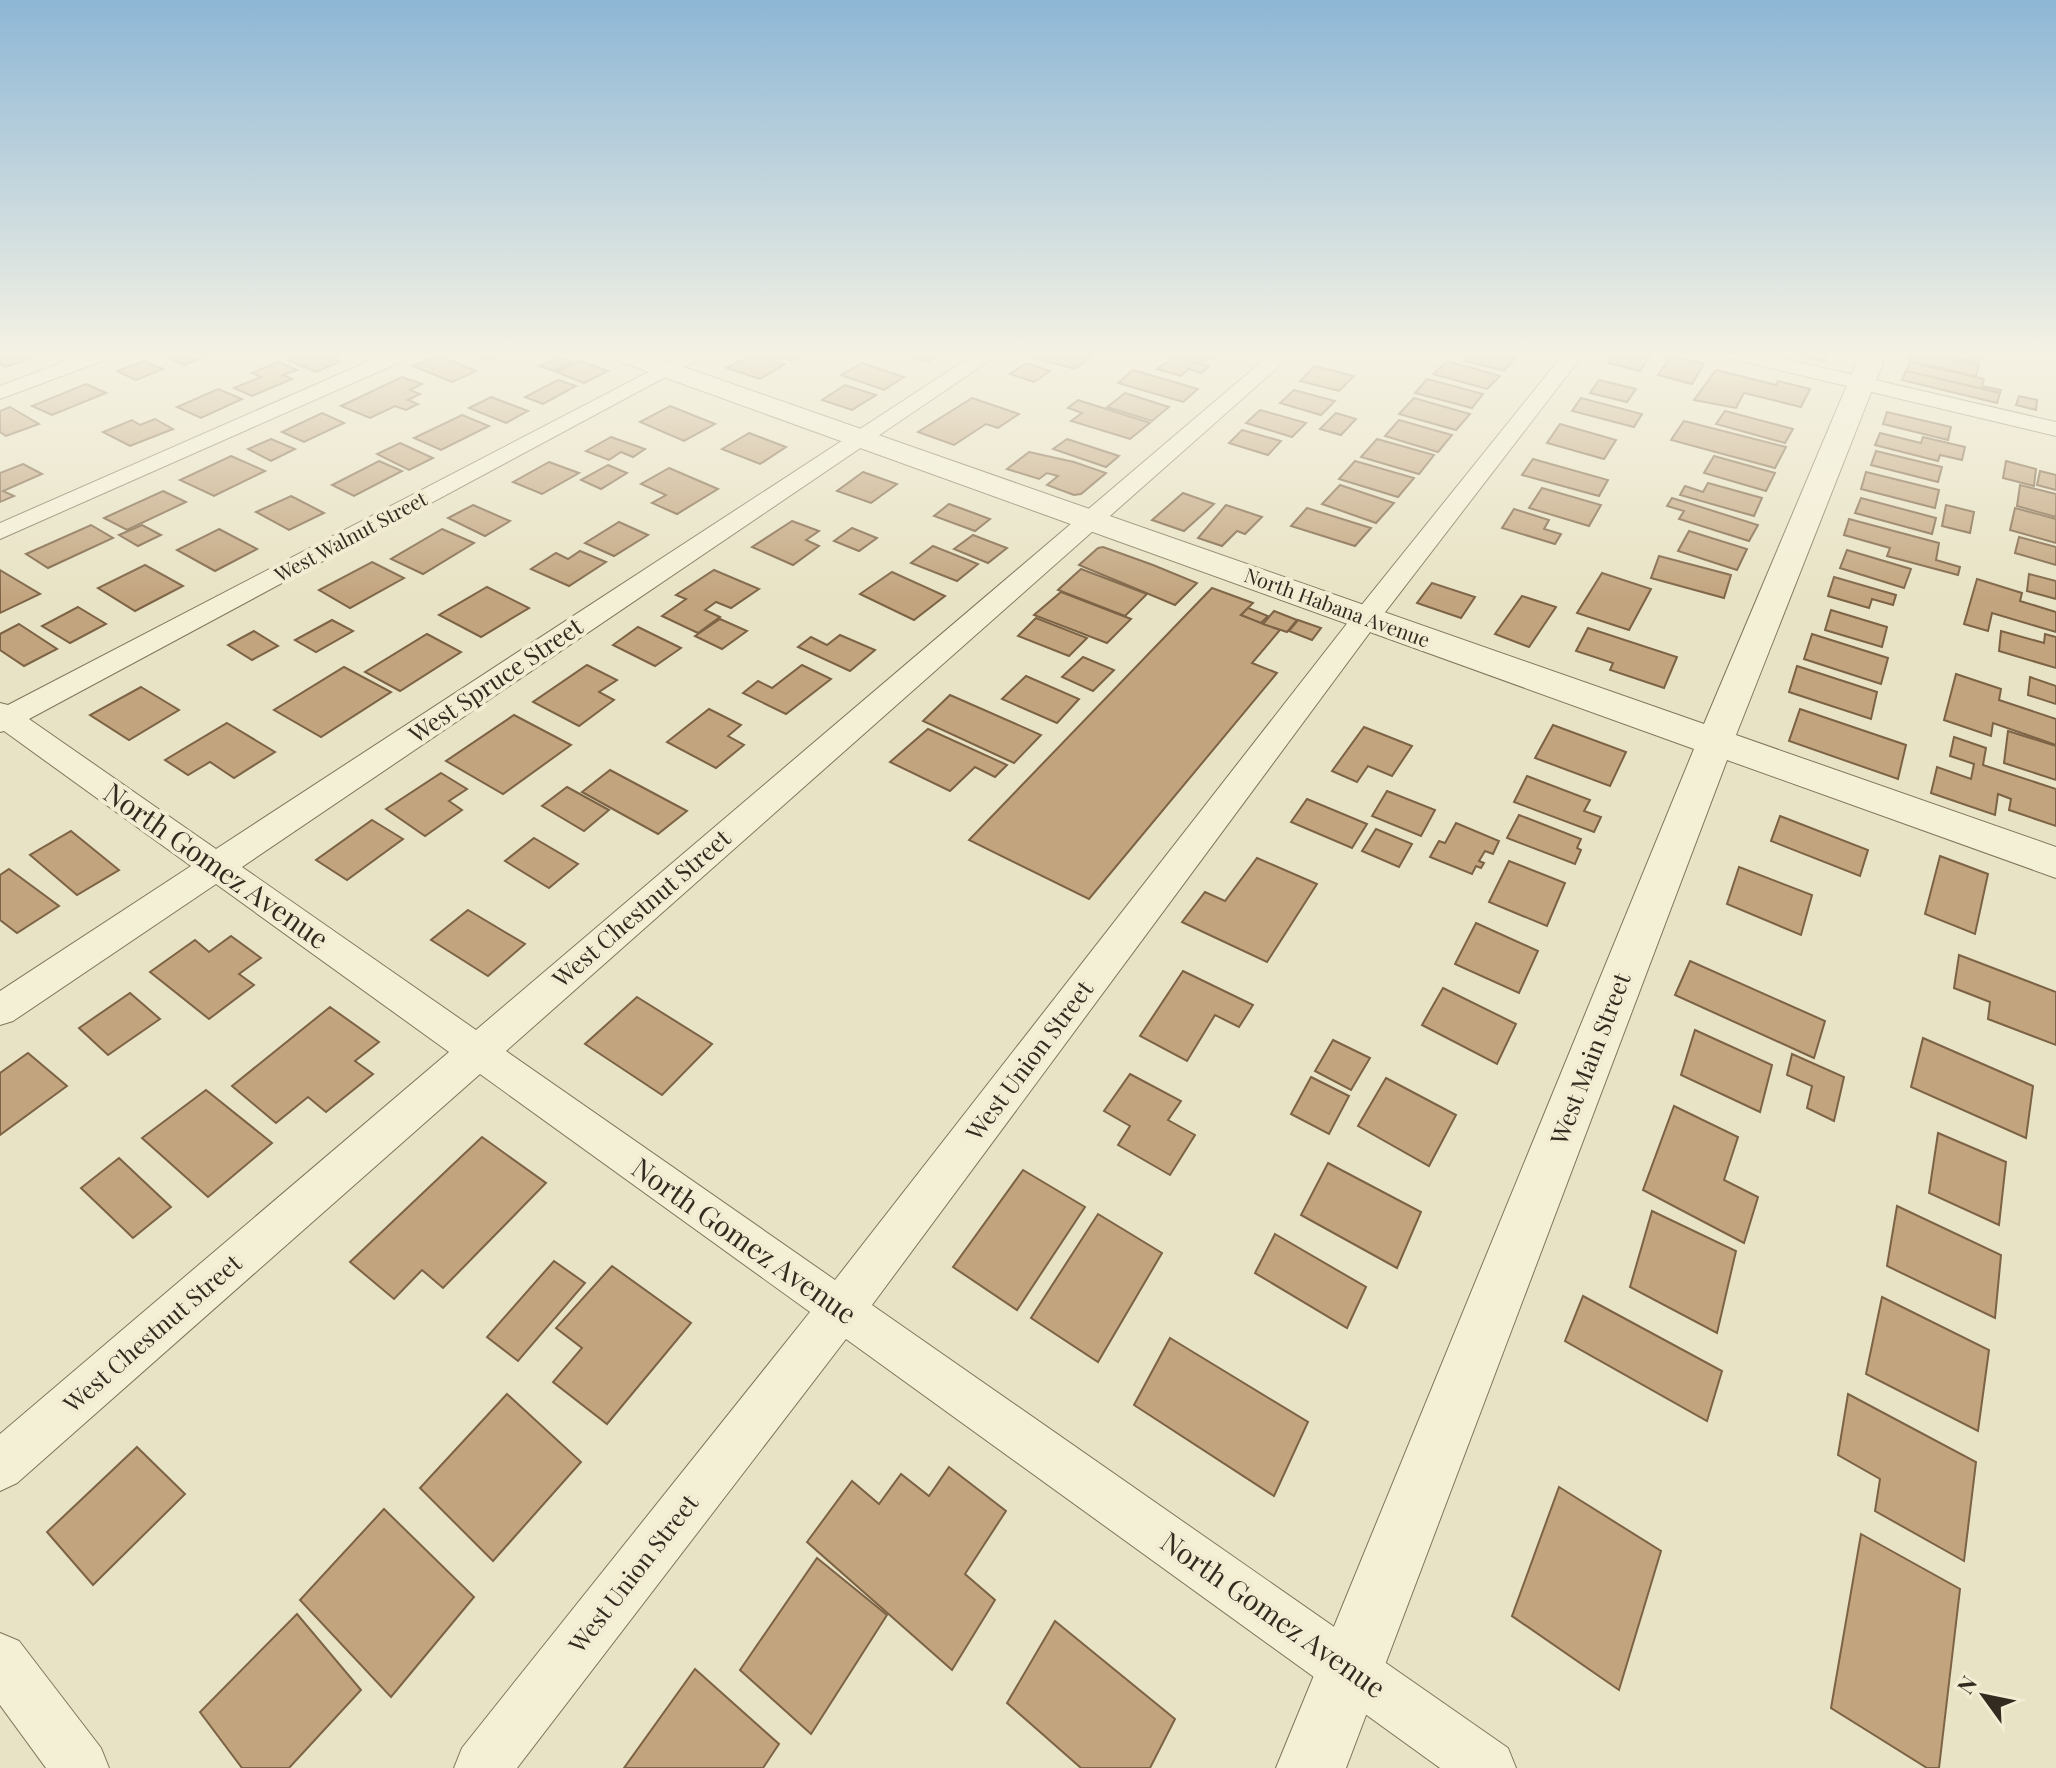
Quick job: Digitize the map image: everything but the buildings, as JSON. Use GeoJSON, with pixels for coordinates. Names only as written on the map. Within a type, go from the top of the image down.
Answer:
{"type":"FeatureCollection","features":[{"type":"Feature","properties":{"kind":"street"},"geometry":{"type":"LineString","coordinates":[[0,532],[220,435]]}},
{"type":"Feature","properties":{"kind":"street","name":"West Walnut Street"},"geometry":{"type":"LineString","coordinates":[[2,718],[545,435]]}},
{"type":"Feature","properties":{"kind":"street","name":"North Habana Avenue"},"geometry":{"type":"LineString","coordinates":[[849,435],[2056,863]]}},
{"type":"Feature","properties":{"kind":"street","name":"West Spruce Street"},"geometry":{"type":"LineString","coordinates":[[0,1010],[864,435]]}},
{"type":"Feature","properties":{"kind":"street","name":"West Chestnut Street"},"geometry":{"type":"LineString","coordinates":[[0,1466],[1190,435]]}},
{"type":"Feature","properties":{"kind":"street","name":"West Union Street"},"geometry":{"type":"LineString","coordinates":[[482,1768],[841,1309],[1366,618],[1510,435]]}},
{"type":"Feature","properties":{"kind":"street","name":"West Main Street"},"geometry":{"type":"LineString","coordinates":[[1311,1768],[1715,742],[1841,435]]}},
{"type":"Feature","properties":{"kind":"street","name":"North Gomez Avenue"},"geometry":{"type":"LineString","coordinates":[[2,718],[218,867],[1488,1768]]}},
{"type":"Feature","properties":{"kind":"street"},"geometry":{"type":"LineString","coordinates":[[0,1660],[81,1768]]}}]}
